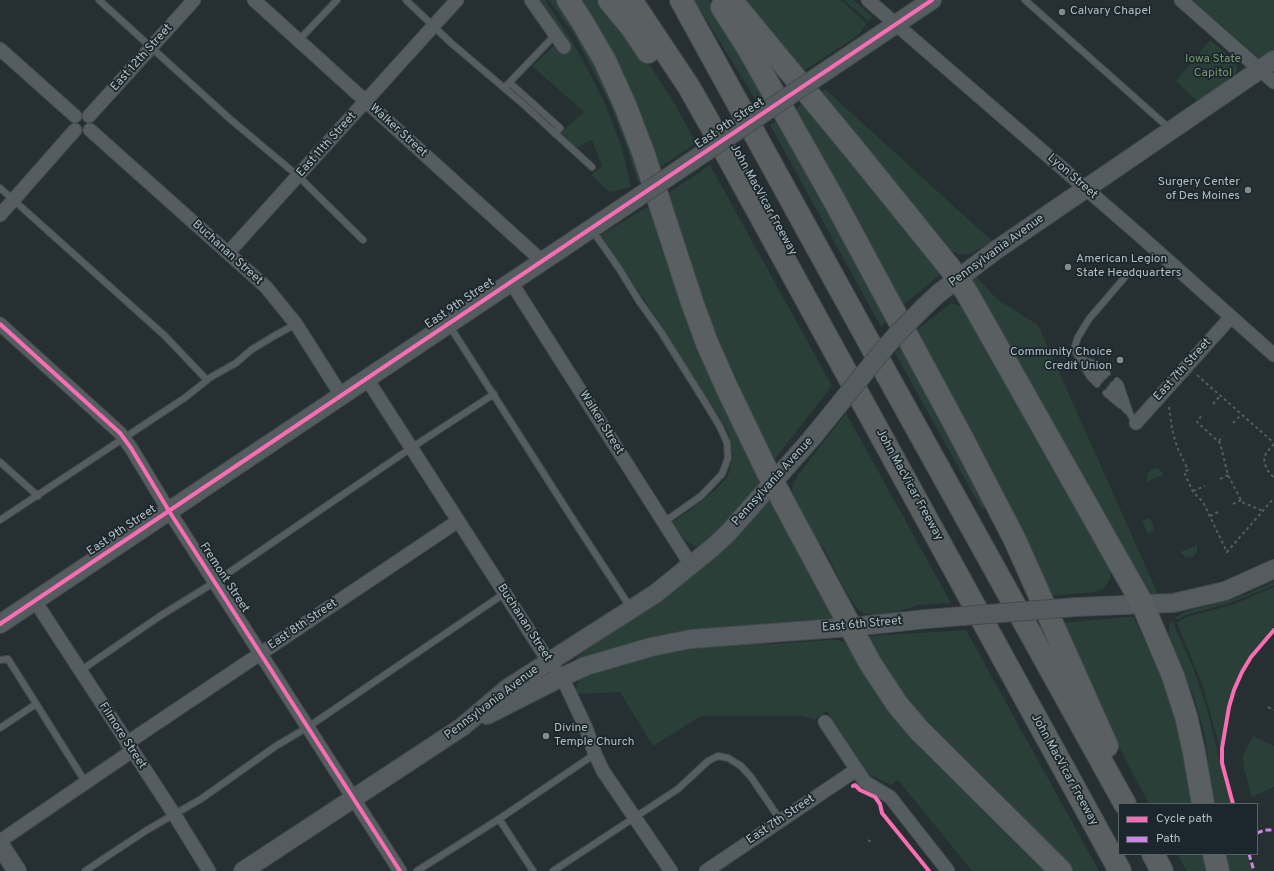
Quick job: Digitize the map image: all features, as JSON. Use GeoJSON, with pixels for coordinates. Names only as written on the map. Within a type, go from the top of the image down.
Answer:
{"type":"FeatureCollection","features":[{"type":"Feature","properties":{"kind":"highway"},"geometry":{"type":"LineString","coordinates":[[568,0],[583,22],[605,61],[625,105],[643,152],[707,343],[745,426],[870,663],[897,704],[919,730],[1061,871]]}},
{"type":"Feature","properties":{"kind":"highway"},"geometry":{"type":"LineString","coordinates":[[609,0],[632,28],[674,90],[746,207],[799,288]]}},
{"type":"Feature","properties":{"kind":"highway","name":"John MacVicar Freeway"},"geometry":{"type":"LineString","coordinates":[[631,0],[689,87],[1120,871]]}},
{"type":"Feature","properties":{"kind":"highway","name":"John MacVicar Freeway"},"geometry":{"type":"LineString","coordinates":[[681,0],[886,373],[1125,803]]}},
{"type":"Feature","properties":{"kind":"highway"},"geometry":{"type":"LineString","coordinates":[[717,0],[748,48],[838,207],[960,434],[1010,531],[1108,746],[1119,776],[1126,803]]}},
{"type":"Feature","properties":{"kind":"highway"},"geometry":{"type":"LineString","coordinates":[[731,0],[950,268],[967,294],[1143,605],[1173,676],[1186,716],[1203,803]]}},
{"type":"Feature","properties":{"kind":"highway"},"geometry":{"type":"LineString","coordinates":[[1154,855],[1162,871]]}},
{"type":"Feature","properties":{"kind":"highway"},"geometry":{"type":"LineString","coordinates":[[1214,855],[1218,871]]}},
{"type":"Feature","properties":{"kind":"main road","name":"East 9th Street"},"geometry":{"type":"LineString","coordinates":[[0,624],[932,0]]}},
{"type":"Feature","properties":{"kind":"main road","name":"Pennsylvania Avenue"},"geometry":{"type":"LineString","coordinates":[[243,871],[462,727],[508,688],[632,609],[691,565],[728,533],[774,482],[812,438],[888,344],[924,307],[957,278],[1085,188],[1267,65]]}},
{"type":"Feature","properties":{"kind":"main road","name":"East 6th Street"},"geometry":{"type":"LineString","coordinates":[[462,727],[586,666],[618,656],[691,639],[851,627],[926,619],[1076,607],[1143,605],[1173,602],[1210,595],[1274,569]]}},
{"type":"Feature","properties":{"kind":"main road"},"geometry":{"type":"LineString","coordinates":[[0,845],[17,871]]}},
{"type":"Feature","properties":{"kind":"street","name":"East 12th Street"},"geometry":{"type":"LineString","coordinates":[[89,116],[194,0]]}},
{"type":"Feature","properties":{"kind":"street","name":"East 11th Street"},"geometry":{"type":"LineString","coordinates":[[228,254],[457,0]]}},
{"type":"Feature","properties":{"kind":"street"},"geometry":{"type":"LineString","coordinates":[[531,0],[564,48]]}},
{"type":"Feature","properties":{"kind":"street","name":"Lyon Street"},"geometry":{"type":"LineString","coordinates":[[868,0],[1085,188],[1274,355]]}},
{"type":"Feature","properties":{"kind":"street"},"geometry":{"type":"LineString","coordinates":[[1181,0],[1267,65],[1274,82]]}},
{"type":"Feature","properties":{"kind":"street","name":"Walker Street"},"geometry":{"type":"LineString","coordinates":[[256,1],[542,261]]}},
{"type":"Feature","properties":{"kind":"street"},"geometry":{"type":"LineString","coordinates":[[0,49],[75,116]]}},
{"type":"Feature","properties":{"kind":"street"},"geometry":{"type":"LineString","coordinates":[[81,113],[89,116],[93,124],[90,130],[84,133],[75,130],[72,125],[75,116],[81,113]]}},
{"type":"Feature","properties":{"kind":"street"},"geometry":{"type":"LineString","coordinates":[[0,215],[75,130]]}},
{"type":"Feature","properties":{"kind":"street","name":"Buchanan Street"},"geometry":{"type":"LineString","coordinates":[[90,130],[266,287],[296,324],[341,396]]}},
{"type":"Feature","properties":{"kind":"street","name":"Walker Street"},"geometry":{"type":"LineString","coordinates":[[511,282],[691,565]]}},
{"type":"Feature","properties":{"kind":"street","name":"East 7th Street"},"geometry":{"type":"LineString","coordinates":[[1133,419],[1231,317]]}},
{"type":"Feature","properties":{"kind":"street","name":"Fremont Street"},"geometry":{"type":"LineString","coordinates":[[0,324],[120,433],[131,448],[169,511],[400,871]]}},
{"type":"Feature","properties":{"kind":"street","name":"Buchanan Street"},"geometry":{"type":"LineString","coordinates":[[367,378],[549,662],[562,677],[586,728],[603,771],[671,871]]}},
{"type":"Feature","properties":{"kind":"street","name":"East 8th Street"},"geometry":{"type":"LineString","coordinates":[[0,841],[86,783],[130,747],[261,653],[458,521]]}},
{"type":"Feature","properties":{"kind":"street","name":"Filmore Street"},"geometry":{"type":"LineString","coordinates":[[35,601],[174,814],[209,871]]}},
{"type":"Feature","properties":{"kind":"street"},"geometry":{"type":"LineString","coordinates":[[825,722],[865,782],[890,797],[948,871]]}},
{"type":"Feature","properties":{"kind":"street","name":"East 7th Street"},"geometry":{"type":"LineString","coordinates":[[706,871],[856,770]]}},
{"type":"Feature","properties":{"kind":"lane"},"geometry":{"type":"LineString","coordinates":[[99,0],[230,119],[298,176],[363,240]]}},
{"type":"Feature","properties":{"kind":"lane"},"geometry":{"type":"LineString","coordinates":[[299,40],[337,0]]}},
{"type":"Feature","properties":{"kind":"lane"},"geometry":{"type":"LineString","coordinates":[[406,0],[434,25],[450,42],[592,167]]}},
{"type":"Feature","properties":{"kind":"lane"},"geometry":{"type":"LineString","coordinates":[[1025,0],[1171,130]]}},
{"type":"Feature","properties":{"kind":"lane"},"geometry":{"type":"LineString","coordinates":[[504,88],[555,36]]}},
{"type":"Feature","properties":{"kind":"lane"},"geometry":{"type":"LineString","coordinates":[[510,82],[560,128],[555,134]]}},
{"type":"Feature","properties":{"kind":"lane"},"geometry":{"type":"LineString","coordinates":[[0,188],[158,330],[207,380]]}},
{"type":"Feature","properties":{"kind":"lane"},"geometry":{"type":"LineString","coordinates":[[591,228],[661,332],[720,427],[727,443],[728,458],[722,474],[701,496],[664,522]]}},
{"type":"Feature","properties":{"kind":"lane"},"geometry":{"type":"LineString","coordinates":[[1080,359],[1095,368],[1102,378],[1090,377],[1076,353],[1075,346],[1078,337],[1095,311],[1125,277]]}},
{"type":"Feature","properties":{"kind":"lane"},"geometry":{"type":"LineString","coordinates":[[0,520],[186,397],[207,380],[236,363],[257,346],[296,324]]}},
{"type":"Feature","properties":{"kind":"lane"},"geometry":{"type":"LineString","coordinates":[[449,324],[574,521],[632,609]]}},
{"type":"Feature","properties":{"kind":"lane"},"geometry":{"type":"LineString","coordinates":[[1120,384],[1133,419],[1112,387],[1120,384]]}},
{"type":"Feature","properties":{"kind":"lane"},"geometry":{"type":"LineString","coordinates":[[80,671],[160,616],[215,582],[411,448],[494,394]]}},
{"type":"Feature","properties":{"kind":"lane"},"geometry":{"type":"LineString","coordinates":[[0,462],[38,496]]}},
{"type":"Feature","properties":{"kind":"lane"},"geometry":{"type":"LineString","coordinates":[[85,871],[147,830],[201,799],[276,746],[308,727],[505,593]]}},
{"type":"Feature","properties":{"kind":"lane"},"geometry":{"type":"LineString","coordinates":[[0,660],[8,659],[86,783]]}},
{"type":"Feature","properties":{"kind":"lane"},"geometry":{"type":"LineString","coordinates":[[0,728],[36,704]]}},
{"type":"Feature","properties":{"kind":"lane"},"geometry":{"type":"LineString","coordinates":[[417,871],[595,754]]}},
{"type":"Feature","properties":{"kind":"lane"},"geometry":{"type":"LineString","coordinates":[[553,871],[678,789],[708,760],[718,756],[728,758],[741,766],[751,777],[781,821]]}},
{"type":"Feature","properties":{"kind":"lane"},"geometry":{"type":"LineString","coordinates":[[499,818],[533,871]]}},
{"type":"Feature","properties":{"kind":"path"},"geometry":{"type":"LineString","coordinates":[[1197,376],[1274,444],[1266,453],[1264,462],[1268,471],[1274,478]]}},
{"type":"Feature","properties":{"kind":"path"},"geometry":{"type":"LineString","coordinates":[[1213,404],[1220,396]]}},
{"type":"Feature","properties":{"kind":"path"},"geometry":{"type":"LineString","coordinates":[[1169,406],[1172,429],[1177,447],[1188,470],[1184,472],[1193,491],[1203,502],[1227,552],[1274,498]]}},
{"type":"Feature","properties":{"kind":"path"},"geometry":{"type":"LineString","coordinates":[[1233,423],[1241,415]]}},
{"type":"Feature","properties":{"kind":"path"},"geometry":{"type":"LineString","coordinates":[[1201,416],[1197,422],[1220,443],[1228,475],[1242,502],[1262,511]]}},
{"type":"Feature","properties":{"kind":"path"},"geometry":{"type":"LineString","coordinates":[[1218,441],[1223,436]]}},
{"type":"Feature","properties":{"kind":"path"},"geometry":{"type":"LineString","coordinates":[[1220,479],[1228,475]]}},
{"type":"Feature","properties":{"kind":"path"},"geometry":{"type":"LineString","coordinates":[[1193,491],[1205,486]]}},
{"type":"Feature","properties":{"kind":"path"},"geometry":{"type":"LineString","coordinates":[[1233,504],[1241,500]]}},
{"type":"Feature","properties":{"kind":"path"},"geometry":{"type":"LineString","coordinates":[[1210,516],[1218,512]]}},
{"type":"Feature","properties":{"kind":"path"},"geometry":{"type":"LineString","coordinates":[[1268,707],[1274,710]]}},
{"type":"Feature","properties":{"kind":"green space"},"geometry":{"type":"Polygon","coordinates":[[[541,0],[545,0],[575,46],[603,99],[621,145],[631,187],[610,192],[591,175],[602,166],[592,140],[576,148],[561,132],[584,112],[532,66],[556,44],[562,53],[572,48],[541,0]]]}},
{"type":"Feature","properties":{"kind":"green space"},"geometry":{"type":"Polygon","coordinates":[[[549,0],[559,0],[617,105],[644,179],[638,183],[625,142],[609,102],[575,36],[549,0]]]}},
{"type":"Feature","properties":{"kind":"green space"},"geometry":{"type":"Polygon","coordinates":[[[578,0],[600,0],[647,61],[675,104],[696,143],[656,170],[578,0]]]}},
{"type":"Feature","properties":{"kind":"green space"},"geometry":{"type":"Polygon","coordinates":[[[694,0],[709,0],[735,39],[767,96],[757,102],[694,0]]]}},
{"type":"Feature","properties":{"kind":"green space"},"geometry":{"type":"Polygon","coordinates":[[[740,0],[841,0],[866,23],[866,25],[857,36],[799,74],[740,0]]]}},
{"type":"Feature","properties":{"kind":"green space"},"geometry":{"type":"Polygon","coordinates":[[[844,0],[854,0],[872,17],[868,21],[844,0]]]}},
{"type":"Feature","properties":{"kind":"green space","name":"Iowa State Capitol"},"geometry":{"type":"Polygon","coordinates":[[[1193,0],[1274,0],[1274,71],[1246,47],[1193,0]]]}},
{"type":"Feature","properties":{"kind":"green space","name":"Iowa State Capitol"},"geometry":{"type":"Polygon","coordinates":[[[1210,40],[1235,61],[1237,71],[1232,77],[1197,101],[1176,81],[1210,40]]]}},
{"type":"Feature","properties":{"kind":"green space"},"geometry":{"type":"Polygon","coordinates":[[[825,89],[992,241],[972,253],[960,255],[943,246],[817,94],[825,89]]]}},
{"type":"Feature","properties":{"kind":"green space"},"geometry":{"type":"Polygon","coordinates":[[[805,102],[944,271],[900,308],[792,111],[805,102]]]}},
{"type":"Feature","properties":{"kind":"green space"},"geometry":{"type":"Polygon","coordinates":[[[779,120],[888,319],[881,327],[770,125],[779,120]]]}},
{"type":"Feature","properties":{"kind":"green space"},"geometry":{"type":"Polygon","coordinates":[[[710,165],[832,386],[774,460],[731,378],[664,196],[710,165]]]}},
{"type":"Feature","properties":{"kind":"green space"},"geometry":{"type":"Polygon","coordinates":[[[650,205],[760,473],[759,486],[720,529],[698,548],[686,541],[672,522],[689,511],[714,491],[728,476],[733,455],[728,431],[657,319],[601,235],[650,205]]]}},
{"type":"Feature","properties":{"kind":"green space"},"geometry":{"type":"Polygon","coordinates":[[[976,276],[997,299],[1038,325],[1158,594],[1147,595],[969,281],[976,276]]]}},
{"type":"Feature","properties":{"kind":"green space"},"geometry":{"type":"Polygon","coordinates":[[[951,303],[961,306],[967,313],[1107,558],[1111,573],[1110,579],[1103,589],[1096,592],[1048,596],[913,333],[951,303]]]}},
{"type":"Feature","properties":{"kind":"green space"},"geometry":{"type":"Polygon","coordinates":[[[903,344],[987,508],[981,508],[895,353],[903,344]]]}},
{"type":"Feature","properties":{"kind":"green space"},"geometry":{"type":"Polygon","coordinates":[[[846,413],[951,603],[919,605],[885,615],[864,614],[856,607],[849,597],[824,549],[807,529],[795,504],[792,487],[798,475],[846,413]]]}},
{"type":"Feature","properties":{"kind":"green space"},"geometry":{"type":"Polygon","coordinates":[[[1156,468],[1164,474],[1147,482],[1147,474],[1152,469],[1156,468]]]}},
{"type":"Feature","properties":{"kind":"green space"},"geometry":{"type":"Polygon","coordinates":[[[770,497],[835,619],[782,624],[577,661],[576,658],[578,656],[643,611],[770,497]]]}},
{"type":"Feature","properties":{"kind":"green space"},"geometry":{"type":"Polygon","coordinates":[[[1148,518],[1151,520],[1155,530],[1148,534],[1142,521],[1148,518]]]}},
{"type":"Feature","properties":{"kind":"green space"},"geometry":{"type":"Polygon","coordinates":[[[1197,545],[1197,552],[1193,557],[1186,558],[1180,552],[1197,545]]]}},
{"type":"Feature","properties":{"kind":"green space"},"geometry":{"type":"Polygon","coordinates":[[[1274,582],[1274,585],[1229,603],[1178,619],[1175,618],[1186,611],[1227,601],[1274,582]]]}},
{"type":"Feature","properties":{"kind":"green space"},"geometry":{"type":"Polygon","coordinates":[[[1274,587],[1274,629],[1256,648],[1237,679],[1229,701],[1221,743],[1219,745],[1203,687],[1177,623],[1186,617],[1232,605],[1274,587]]]}},
{"type":"Feature","properties":{"kind":"green space"},"geometry":{"type":"Polygon","coordinates":[[[1134,617],[1167,691],[1180,738],[1195,803],[1148,803],[1099,709],[1060,623],[1134,617]]]}},
{"type":"Feature","properties":{"kind":"green space"},"geometry":{"type":"Polygon","coordinates":[[[1172,620],[1192,665],[1206,705],[1232,803],[1210,803],[1208,794],[1208,758],[1204,732],[1195,700],[1170,639],[1169,625],[1172,620]]]}},
{"type":"Feature","properties":{"kind":"green space"},"geometry":{"type":"Polygon","coordinates":[[[966,630],[1099,871],[1070,871],[926,722],[900,690],[880,661],[867,636],[966,630]]]}},
{"type":"Feature","properties":{"kind":"green space"},"geometry":{"type":"Polygon","coordinates":[[[839,640],[849,645],[1050,871],[972,871],[898,780],[891,785],[870,775],[827,711],[814,720],[803,716],[701,716],[653,746],[620,692],[577,694],[576,688],[579,679],[604,668],[648,655],[700,645],[743,641],[770,644],[839,640]]]}},
{"type":"Feature","properties":{"kind":"green space"},"geometry":{"type":"Polygon","coordinates":[[[1253,736],[1274,746],[1274,787],[1252,797],[1244,769],[1243,756],[1253,736]]]}},
{"type":"Feature","properties":{"kind":"green space"},"geometry":{"type":"Polygon","coordinates":[[[1178,855],[1207,855],[1211,871],[1187,871],[1178,855]]]}},
{"type":"Feature","properties":{"kind":"green space"},"geometry":{"type":"Polygon","coordinates":[[[1221,855],[1247,855],[1253,871],[1225,871],[1221,855]]]}},
{"type":"Feature","properties":{"kind":"marked path"},"geometry":{"type":"LineString","coordinates":[[1258,833],[1265,830],[1274,830]]}},
{"type":"Feature","properties":{"kind":"marked path"},"geometry":{"type":"LineString","coordinates":[[1249,855],[1254,871]]}},
{"type":"Feature","properties":{"kind":"cycle path"},"geometry":{"type":"LineString","coordinates":[[0,624],[932,0]]}},
{"type":"Feature","properties":{"kind":"cycle path"},"geometry":{"type":"LineString","coordinates":[[0,324],[120,433],[131,448],[169,511],[400,871]]}},
{"type":"Feature","properties":{"kind":"cycle path"},"geometry":{"type":"LineString","coordinates":[[1233,803],[1222,763],[1222,748],[1229,707],[1234,690],[1242,672],[1251,657],[1274,630]]}},
{"type":"Feature","properties":{"kind":"cycle path"},"geometry":{"type":"LineString","coordinates":[[853,786],[855,785],[860,790],[875,797],[880,804],[882,813],[929,871]]}},
{"type":"Feature","properties":{"kind":"place","name":"Calvary Chapel"},"geometry":{"type":"Point","coordinates":[1062,12]}},
{"type":"Feature","properties":{"kind":"place","name":"Surgery Center of Des Moines"},"geometry":{"type":"Point","coordinates":[1248,190]}},
{"type":"Feature","properties":{"kind":"place","name":"American Legion State Headquarters"},"geometry":{"type":"Point","coordinates":[1068,267]}},
{"type":"Feature","properties":{"kind":"place","name":"Community Choice Credit Union"},"geometry":{"type":"Point","coordinates":[1120,360]}},
{"type":"Feature","properties":{"kind":"place","name":"Divine Temple Church"},"geometry":{"type":"Point","coordinates":[546,736]}}]}
